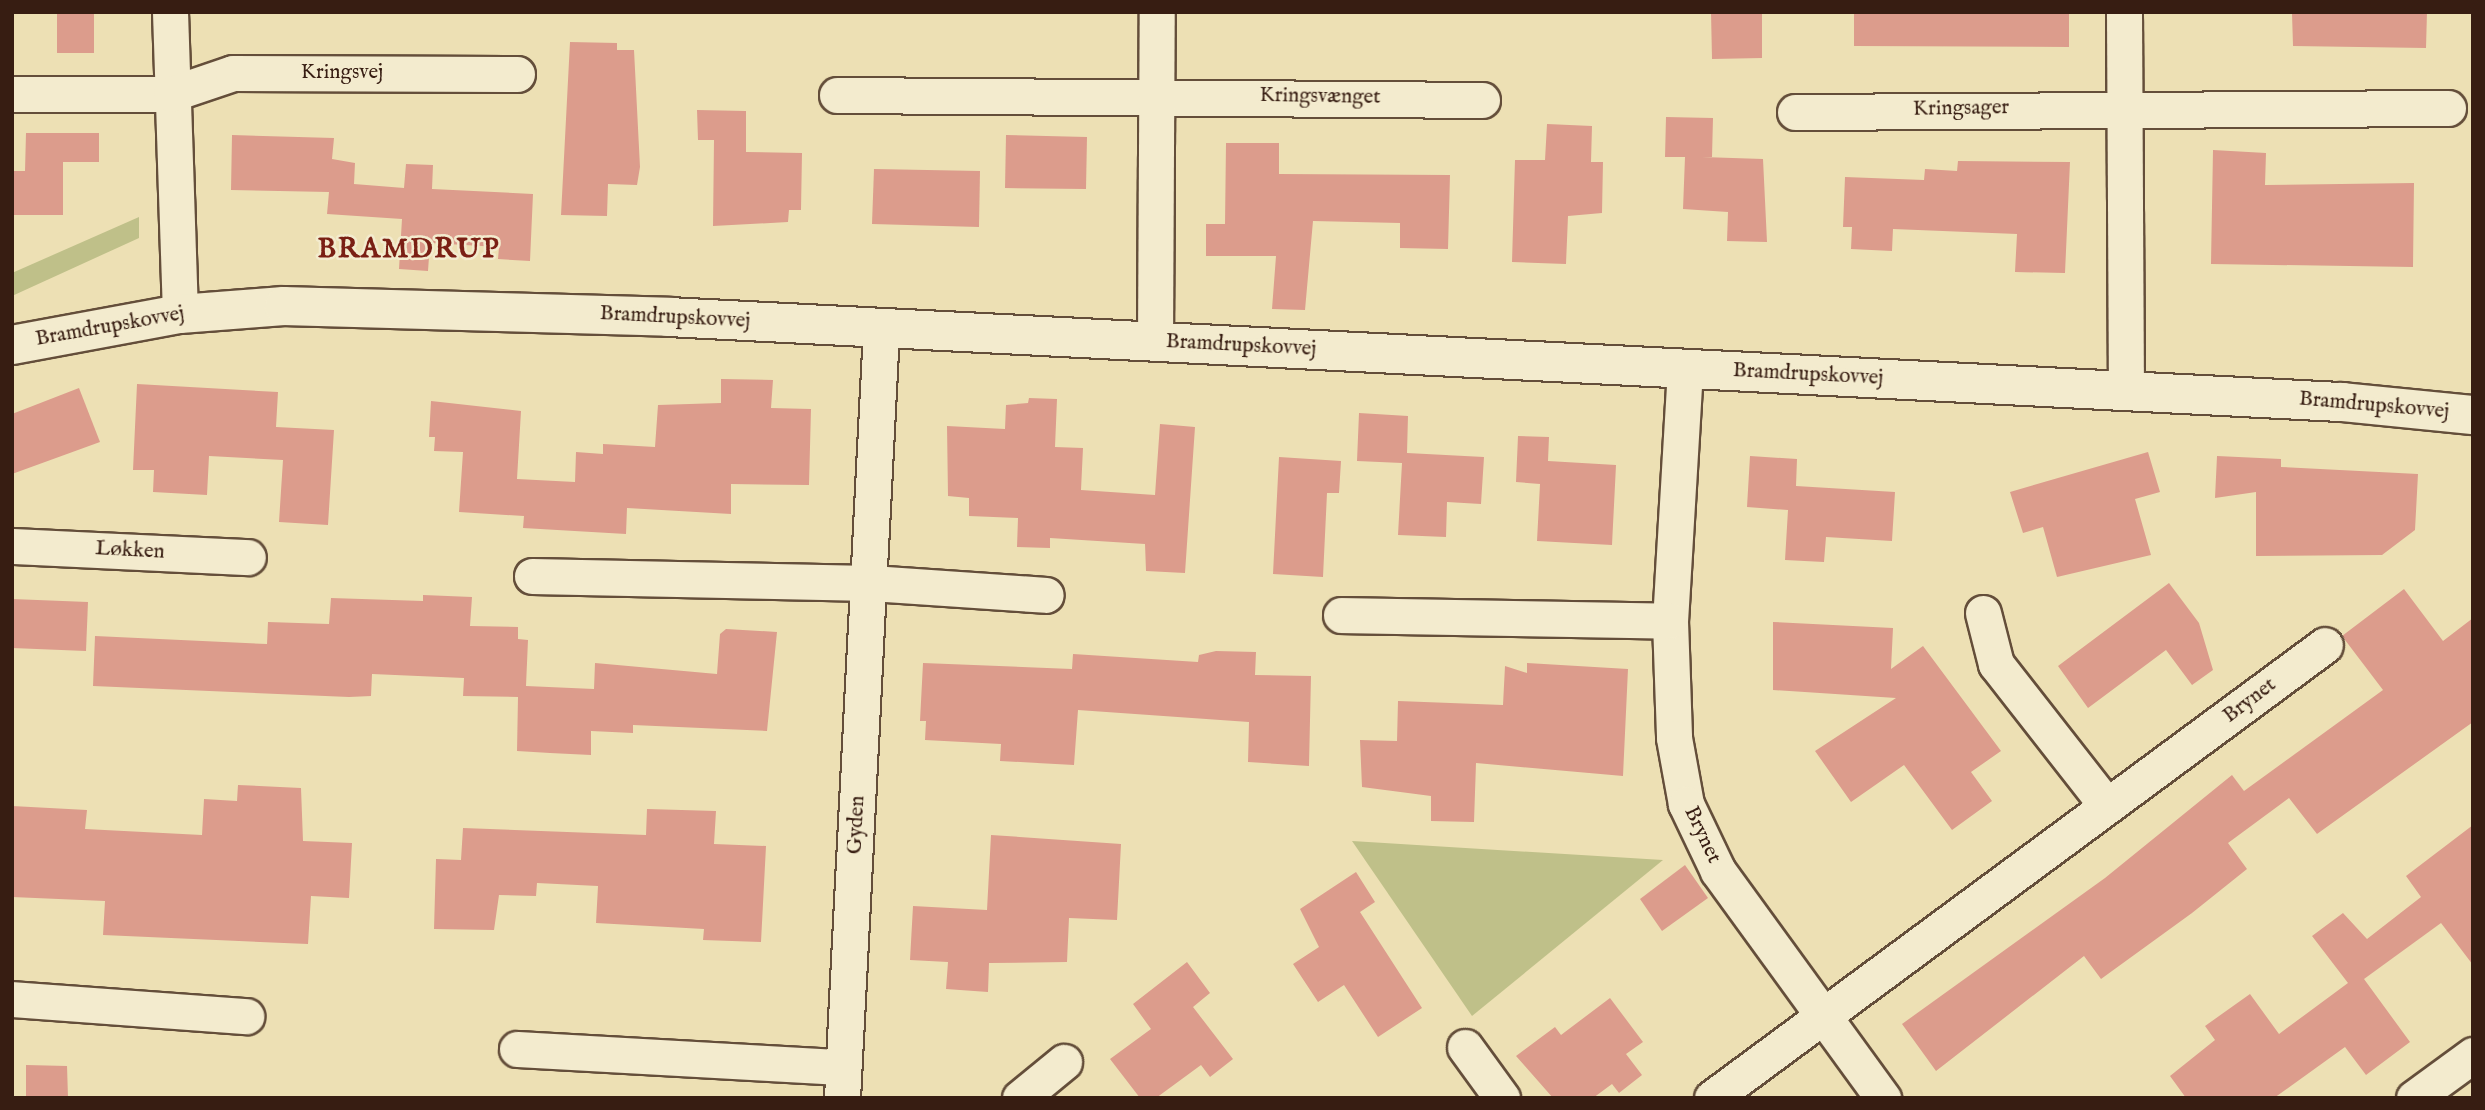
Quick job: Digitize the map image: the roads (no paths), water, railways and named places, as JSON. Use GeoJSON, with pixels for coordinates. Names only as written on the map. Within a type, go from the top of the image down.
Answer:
{"type":"FeatureCollection","features":[{"type":"Feature","properties":{"kind":"street"},"geometry":{"type":"LineString","coordinates":[[170,12],[180,314]]}},
{"type":"Feature","properties":{"kind":"street"},"geometry":{"type":"LineString","coordinates":[[1155,342],[1157,12]]}},
{"type":"Feature","properties":{"kind":"street"},"geometry":{"type":"LineString","coordinates":[[2123,12],[2127,107],[2126,391]]}},
{"type":"Feature","properties":{"kind":"street","name":"Kringsvej"},"geometry":{"type":"LineString","coordinates":[[12,94],[171,94],[233,73],[517,74]]}},
{"type":"Feature","properties":{"kind":"street","name":"Kringsvænget"},"geometry":{"type":"LineString","coordinates":[[837,95],[1158,94],[1482,100]]}},
{"type":"Feature","properties":{"kind":"street","name":"Kringsager"},"geometry":{"type":"LineString","coordinates":[[1795,112],[2127,107],[2448,107]]}},
{"type":"Feature","properties":{"kind":"street","name":"Bramdrupskovvej"},"geometry":{"type":"LineString","coordinates":[[12,345],[180,314],[284,306],[668,317],[881,330],[2126,391],[2473,415]]}},
{"type":"Feature","properties":{"kind":"street","name":"Gyden"},"geometry":{"type":"LineString","coordinates":[[517,1049],[842,1082],[871,583],[881,330]]}},
{"type":"Feature","properties":{"kind":"street","name":"Brynet"},"geometry":{"type":"LineString","coordinates":[[1685,369],[1670,621],[1674,738],[1686,804],[1718,871],[1883,1098]]}},
{"type":"Feature","properties":{"kind":"street","name":"Løkken"},"geometry":{"type":"LineString","coordinates":[[12,546],[248,557]]}},
{"type":"Feature","properties":{"kind":"street"},"geometry":{"type":"LineString","coordinates":[[532,576],[871,583],[1046,595]]}},
{"type":"Feature","properties":{"kind":"street"},"geometry":{"type":"LineString","coordinates":[[1983,613],[1996,664],[2107,806]]}},
{"type":"Feature","properties":{"kind":"street"},"geometry":{"type":"LineString","coordinates":[[1341,615],[1670,621]]}},
{"type":"Feature","properties":{"kind":"street","name":"Brynet"},"geometry":{"type":"LineString","coordinates":[[1712,1098],[2325,645]]}},
{"type":"Feature","properties":{"kind":"street"},"geometry":{"type":"LineString","coordinates":[[12,999],[246,1016]]}},
{"type":"Feature","properties":{"kind":"street"},"geometry":{"type":"LineString","coordinates":[[1465,1047],[1502,1098]]}},
{"type":"Feature","properties":{"kind":"street"},"geometry":{"type":"LineString","coordinates":[[2414,1098],[2473,1055]]}},
{"type":"Feature","properties":{"kind":"street"},"geometry":{"type":"LineString","coordinates":[[1020,1098],[1065,1062]]}},
{"type":"Feature","properties":{"kind":"district","name":"BRAMDRUP"},"geometry":{"type":"Point","coordinates":[409,250]}}]}
